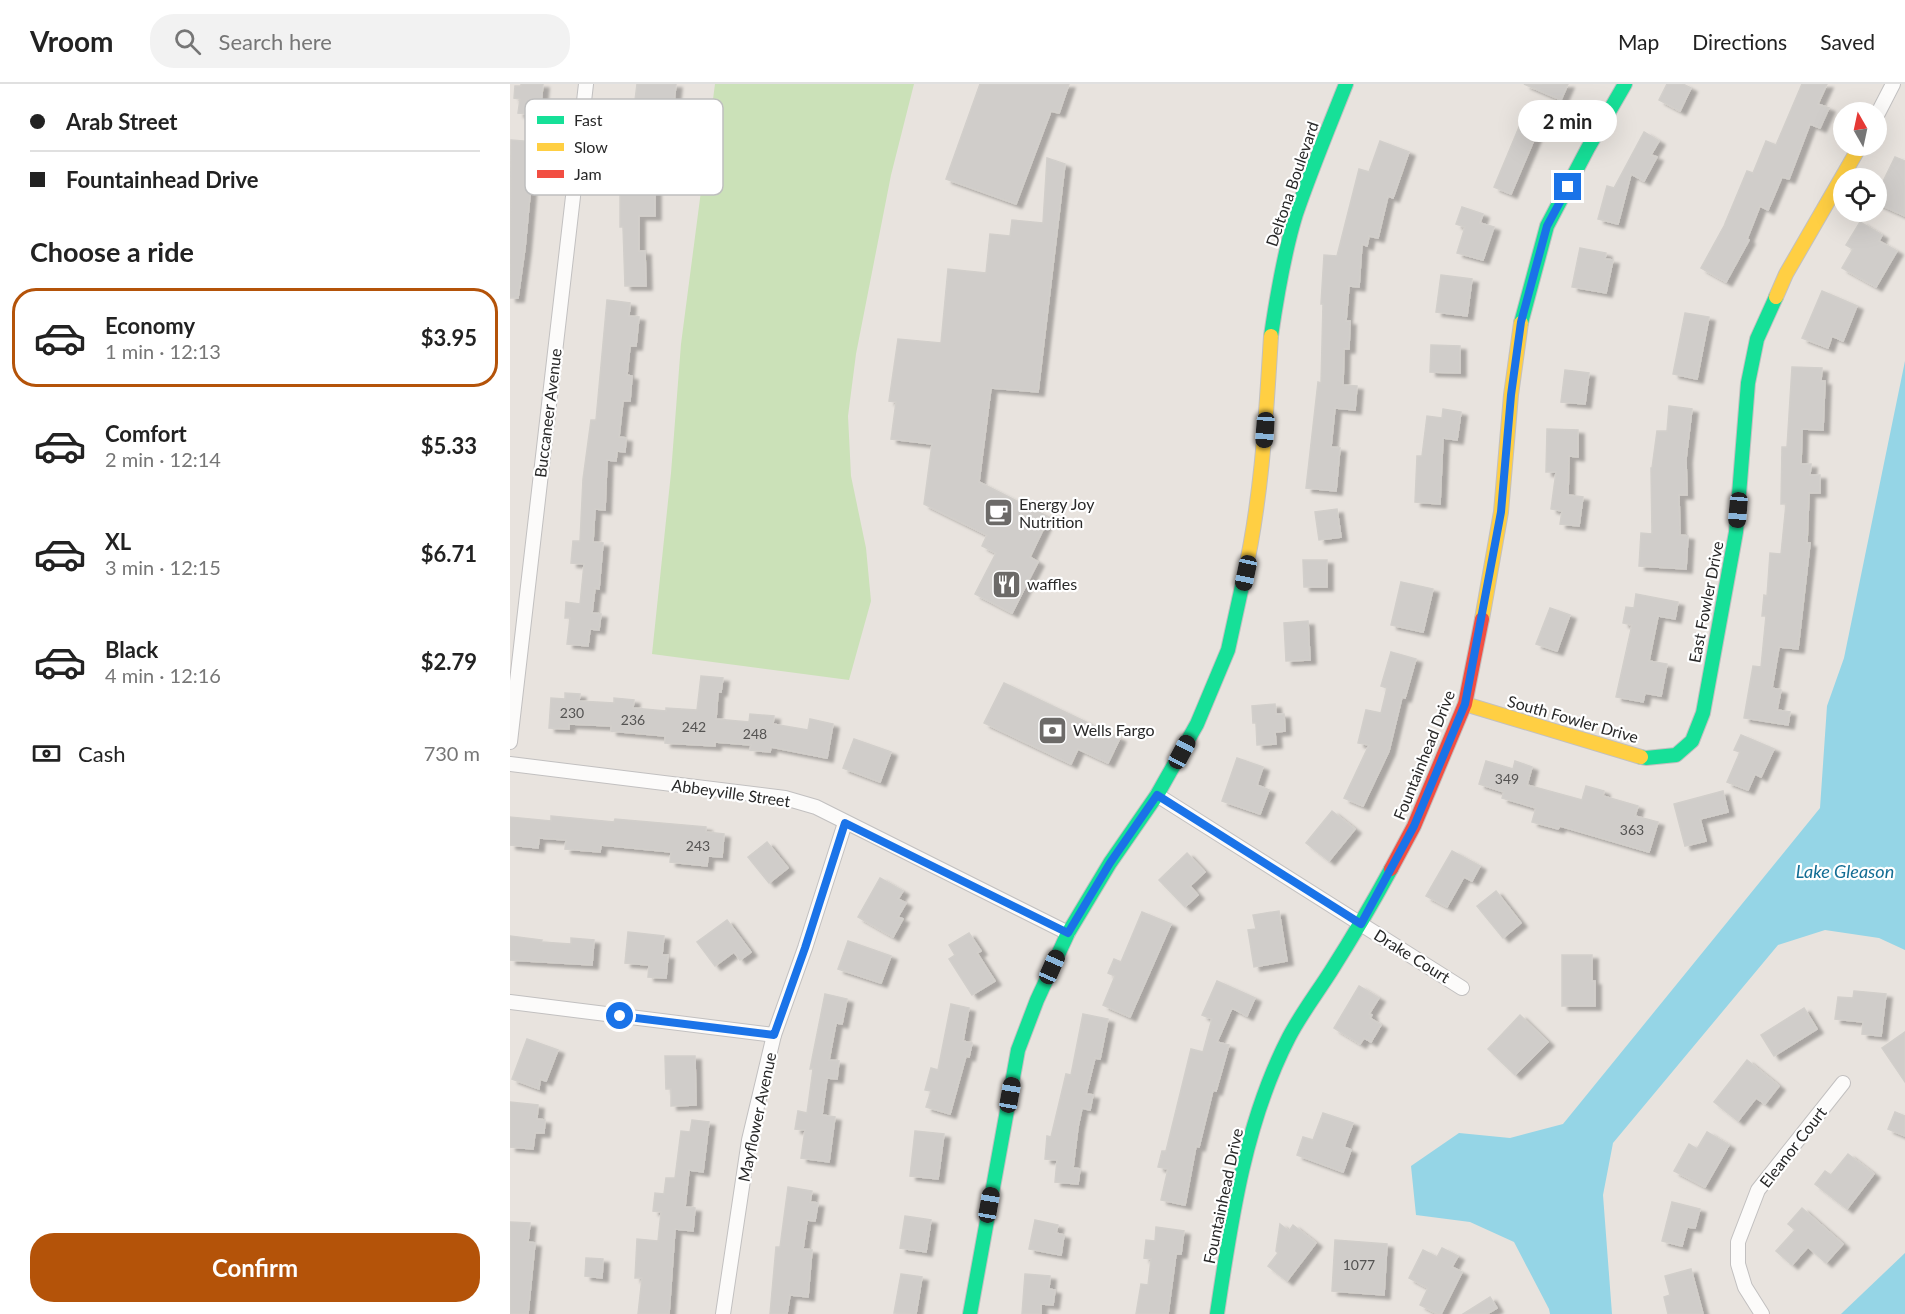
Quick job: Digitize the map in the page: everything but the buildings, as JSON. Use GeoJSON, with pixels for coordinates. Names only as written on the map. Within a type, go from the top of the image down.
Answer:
{"type":"FeatureCollection","features":[{"type":"Feature","properties":{"kind":"street","name":"Buccaneer Avenue"},"geometry":{"type":"LineString","coordinates":[[584,99],[586,84]]}},
{"type":"Feature","properties":{"kind":"street","name":"Deltona Boulevard"},"geometry":{"type":"LineString","coordinates":[[970,1314],[1018,1050],[1037,1000],[1068,933],[1110,863],[1157,795],[1197,724],[1228,650],[1254,532],[1263,463],[1271,335],[1283,264],[1296,215],[1346,84]]}},
{"type":"Feature","properties":{"kind":"street","name":"Fountainhead Drive"},"geometry":{"type":"LineString","coordinates":[[1221,1313],[1228,1239],[1252,1132],[1266,1089],[1290,1036],[1361,924],[1414,826],[1465,704],[1501,512],[1511,395],[1521,322],[1547,226],[1587,148],[1625,84]]}},
{"type":"Feature","properties":{"kind":"street"},"geometry":{"type":"LineString","coordinates":[[1884,102],[1893,84]]}},
{"type":"Feature","properties":{"kind":"street","name":"East Fowler Drive"},"geometry":{"type":"LineString","coordinates":[[1673,755],[1692,741],[1703,713],[1736,532],[1748,383],[1757,339],[1786,274],[1854,156]]}},
{"type":"Feature","properties":{"kind":"street","name":"Buccaneer Avenue"},"geometry":{"type":"LineString","coordinates":[[510,742],[573,195]]}},
{"type":"Feature","properties":{"kind":"street","name":"South Fowler Drive"},"geometry":{"type":"LineString","coordinates":[[1465,704],[1646,758],[1673,755]]}},
{"type":"Feature","properties":{"kind":"street","name":"Abbeyville Street"},"geometry":{"type":"LineString","coordinates":[[510,764],[785,798],[816,807],[1068,933]]}},
{"type":"Feature","properties":{"kind":"street","name":"Drake Court"},"geometry":{"type":"LineString","coordinates":[[1157,795],[1462,988]]}},
{"type":"Feature","properties":{"kind":"street","name":"Mayflower Avenue"},"geometry":{"type":"LineString","coordinates":[[723,1314],[749,1140],[774,1035],[845,823]]}},
{"type":"Feature","properties":{"kind":"street"},"geometry":{"type":"LineString","coordinates":[[510,1002],[774,1035]]}},
{"type":"Feature","properties":{"kind":"street","name":"Eleanor Court"},"geometry":{"type":"LineString","coordinates":[[1762,1314],[1745,1287],[1738,1264],[1738,1242],[1758,1190],[1843,1083]]}},
{"type":"Feature","properties":{"kind":"green space"},"geometry":{"type":"Polygon","coordinates":[[[715,84],[914,84],[891,175],[856,354],[848,416],[851,476],[866,548],[871,601],[849,680],[652,654],[671,473],[681,344],[700,195],[723,195],[723,99],[713,99],[715,84]]]}},
{"type":"Feature","properties":{"kind":"water","name":"Lake Gleason"},"geometry":{"type":"Polygon","coordinates":[[[1905,361],[1905,950],[1879,938],[1825,930],[1778,945],[1613,1143],[1603,1195],[1612,1314],[1550,1314],[1514,1242],[1470,1222],[1416,1215],[1411,1166],[1459,1133],[1510,1138],[1563,1124],[1820,808],[1827,706],[1844,658],[1905,361]]]}},
{"type":"Feature","properties":{"kind":"water"},"geometry":{"type":"Polygon","coordinates":[[[1905,1253],[1905,1314],[1841,1314],[1905,1253]]]}},
{"type":"Feature","properties":{"kind":"traffic: fast"},"geometry":{"type":"LineString","coordinates":[[1271,336],[1281,274],[1296,214],[1346,84]]}},
{"type":"Feature","properties":{"kind":"traffic: fast"},"geometry":{"type":"LineString","coordinates":[[1521,323],[1547,226],[1625,84]]}},
{"type":"Feature","properties":{"kind":"traffic: fast"},"geometry":{"type":"LineString","coordinates":[[1641,757],[1676,755],[1692,741],[1703,713],[1736,532],[1748,383],[1757,339],[1776,297]]}},
{"type":"Feature","properties":{"kind":"traffic: fast"},"geometry":{"type":"LineString","coordinates":[[970,1314],[1018,1050],[1037,1000],[1068,933],[1110,863],[1157,795],[1197,724],[1228,650],[1244,577]]}},
{"type":"Feature","properties":{"kind":"traffic: fast"},"geometry":{"type":"LineString","coordinates":[[1217,1314],[1234,1207],[1242,1172],[1261,1103],[1274,1069],[1294,1028],[1347,946],[1391,869]]}},
{"type":"Feature","properties":{"kind":"traffic: slow"},"geometry":{"type":"LineString","coordinates":[[1776,297],[1786,274],[1854,156]]}},
{"type":"Feature","properties":{"kind":"traffic: slow"},"geometry":{"type":"LineString","coordinates":[[1482,619],[1501,512],[1511,395],[1521,323]]}},
{"type":"Feature","properties":{"kind":"traffic: slow"},"geometry":{"type":"LineString","coordinates":[[1244,577],[1259,487],[1271,336]]}},
{"type":"Feature","properties":{"kind":"traffic: slow"},"geometry":{"type":"LineString","coordinates":[[1465,704],[1641,757]]}},
{"type":"Feature","properties":{"kind":"traffic: jam"},"geometry":{"type":"LineString","coordinates":[[1391,869],[1414,826],[1465,704],[1482,619]]}},
{"type":"Feature","properties":{"kind":"place","name":"Energy Joy Nutrition"},"geometry":{"type":"Point","coordinates":[998,513]}},
{"type":"Feature","properties":{"kind":"place","name":"waffles"},"geometry":{"type":"Point","coordinates":[1006,584]}},
{"type":"Feature","properties":{"kind":"place","name":"Wells Fargo"},"geometry":{"type":"Point","coordinates":[1052,730]}},
{"type":"Feature","properties":{"kind":"route"},"geometry":{"type":"LineString","coordinates":[[620,1016],[774,1035],[845,823],[1068,933],[1110,863],[1157,795],[1361,924],[1414,826],[1465,704],[1501,512],[1511,395],[1521,322],[1547,226],[1568,187]]}}]}
